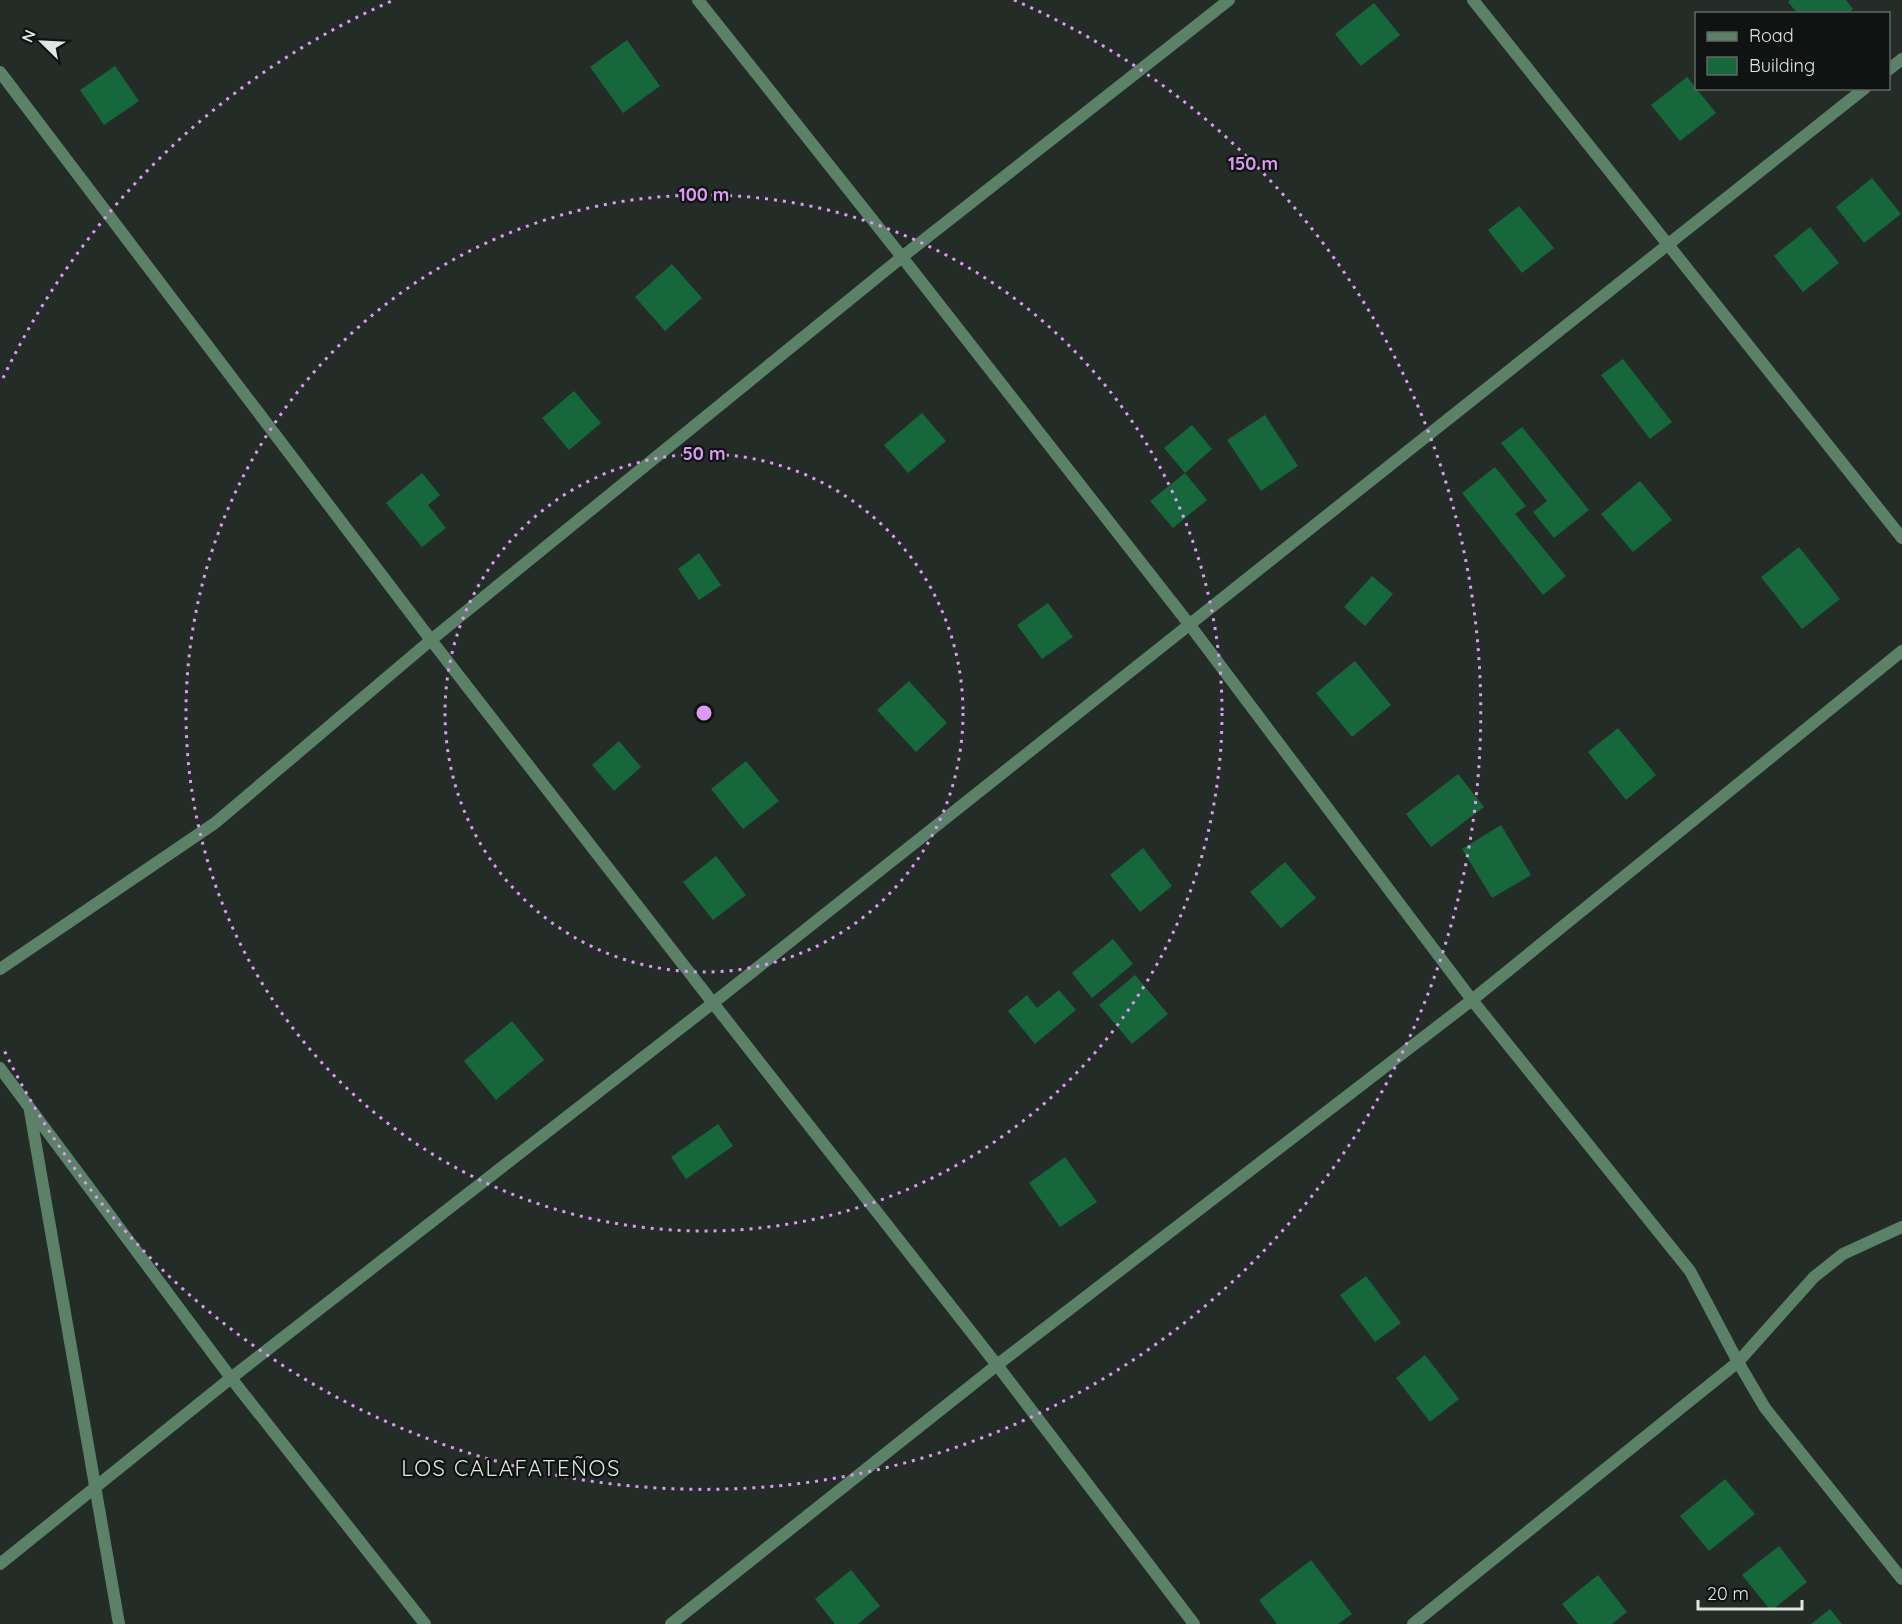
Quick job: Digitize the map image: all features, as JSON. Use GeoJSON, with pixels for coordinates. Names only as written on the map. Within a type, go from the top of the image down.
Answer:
{"type":"FeatureCollection","features":[{"type":"Feature","properties":{"kind":"street"},"geometry":{"type":"LineString","coordinates":[[698,0],[1189,624],[1472,1000],[1690,1271],[1765,1408],[1902,1579]]}},
{"type":"Feature","properties":{"kind":"street"},"geometry":{"type":"LineString","coordinates":[[0,969],[215,823],[431,640],[902,257],[1229,0]]}},
{"type":"Feature","properties":{"kind":"street"},"geometry":{"type":"LineString","coordinates":[[1473,0],[1902,538]]}},
{"type":"Feature","properties":{"kind":"street"},"geometry":{"type":"LineString","coordinates":[[1890,68],[1902,59]]}},
{"type":"Feature","properties":{"kind":"street"},"geometry":{"type":"LineString","coordinates":[[0,72],[431,640],[997,1365],[1194,1624]]}},
{"type":"Feature","properties":{"kind":"street"},"geometry":{"type":"LineString","coordinates":[[0,1564],[231,1377],[713,1003],[1861,90]]}},
{"type":"Feature","properties":{"kind":"street"},"geometry":{"type":"LineString","coordinates":[[671,1624],[997,1365],[1472,1000],[1902,651]]}},
{"type":"Feature","properties":{"kind":"street"},"geometry":{"type":"LineString","coordinates":[[0,1068],[231,1377],[425,1624]]}},
{"type":"Feature","properties":{"kind":"street"},"geometry":{"type":"LineString","coordinates":[[29,1108],[119,1624]]}},
{"type":"Feature","properties":{"kind":"street"},"geometry":{"type":"LineString","coordinates":[[1413,1624],[1738,1362],[1814,1277],[1843,1254],[1902,1227]]}},
{"type":"Feature","properties":{"kind":"building"},"geometry":{"type":"Polygon","coordinates":[[[1790,0],[1846,0],[1853,9],[1849,12],[1796,12],[1788,2],[1790,0]]]}},
{"type":"Feature","properties":{"kind":"building"},"geometry":{"type":"Polygon","coordinates":[[[1374,3],[1400,35],[1361,66],[1335,34],[1374,3]]]}},
{"type":"Feature","properties":{"kind":"building"},"geometry":{"type":"Polygon","coordinates":[[[627,40],[660,86],[623,113],[590,67],[627,40]]]}},
{"type":"Feature","properties":{"kind":"building"},"geometry":{"type":"Polygon","coordinates":[[[115,66],[139,101],[104,125],[80,90],[115,66]]]}},
{"type":"Feature","properties":{"kind":"building"},"geometry":{"type":"Polygon","coordinates":[[[1687,77],[1695,90],[1697,90],[1716,113],[1680,141],[1651,105],[1687,77]]]}},
{"type":"Feature","properties":{"kind":"building"},"geometry":{"type":"Polygon","coordinates":[[[1872,178],[1901,214],[1864,243],[1836,207],[1872,178]]]}},
{"type":"Feature","properties":{"kind":"building"},"geometry":{"type":"Polygon","coordinates":[[[1519,206],[1554,248],[1522,273],[1488,230],[1519,206]]]}},
{"type":"Feature","properties":{"kind":"building"},"geometry":{"type":"Polygon","coordinates":[[[1810,227],[1839,263],[1803,292],[1774,256],[1810,227]]]}},
{"type":"Feature","properties":{"kind":"building"},"geometry":{"type":"Polygon","coordinates":[[[672,264],[702,298],[665,331],[635,297],[672,264]]]}},
{"type":"Feature","properties":{"kind":"building"},"geometry":{"type":"Polygon","coordinates":[[[1623,359],[1672,422],[1650,439],[1601,375],[1623,359]]]}},
{"type":"Feature","properties":{"kind":"building"},"geometry":{"type":"Polygon","coordinates":[[[574,391],[601,423],[569,450],[542,418],[574,391]]]}},
{"type":"Feature","properties":{"kind":"building"},"geometry":{"type":"Polygon","coordinates":[[[922,413],[946,441],[908,473],[884,445],[922,413]]]}},
{"type":"Feature","properties":{"kind":"building"},"geometry":{"type":"Polygon","coordinates":[[[1265,415],[1298,466],[1261,491],[1227,440],[1265,415]]]}},
{"type":"Feature","properties":{"kind":"building"},"geometry":{"type":"Polygon","coordinates":[[[1192,425],[1212,449],[1185,473],[1164,448],[1192,425]]]}},
{"type":"Feature","properties":{"kind":"building"},"geometry":{"type":"Polygon","coordinates":[[[1522,427],[1589,510],[1554,538],[1533,512],[1547,501],[1501,443],[1522,427]]]}},
{"type":"Feature","properties":{"kind":"building"},"geometry":{"type":"Polygon","coordinates":[[[1495,467],[1526,506],[1515,514],[1566,576],[1543,595],[1462,493],[1495,467]]]}},
{"type":"Feature","properties":{"kind":"building"},"geometry":{"type":"Polygon","coordinates":[[[422,473],[440,495],[428,505],[446,528],[422,547],[386,503],[422,473]]]}},
{"type":"Feature","properties":{"kind":"building"},"geometry":{"type":"Polygon","coordinates":[[[1185,473],[1207,500],[1173,528],[1150,501],[1185,473]]]}},
{"type":"Feature","properties":{"kind":"building"},"geometry":{"type":"Polygon","coordinates":[[[1640,481],[1672,520],[1633,552],[1601,514],[1640,481]]]}},
{"type":"Feature","properties":{"kind":"building"},"geometry":{"type":"Polygon","coordinates":[[[1799,547],[1840,599],[1802,629],[1761,577],[1799,547]]]}},
{"type":"Feature","properties":{"kind":"building"},"geometry":{"type":"Polygon","coordinates":[[[699,553],[721,585],[699,600],[678,569],[699,553]]]}},
{"type":"Feature","properties":{"kind":"building"},"geometry":{"type":"Polygon","coordinates":[[[1372,576],[1393,594],[1365,626],[1344,607],[1372,576]]]}},
{"type":"Feature","properties":{"kind":"building"},"geometry":{"type":"Polygon","coordinates":[[[1048,603],[1073,637],[1042,659],[1017,625],[1048,603]]]}},
{"type":"Feature","properties":{"kind":"building"},"geometry":{"type":"Polygon","coordinates":[[[1355,661],[1391,705],[1352,737],[1316,693],[1355,661]]]}},
{"type":"Feature","properties":{"kind":"building"},"geometry":{"type":"Polygon","coordinates":[[[909,681],[947,723],[916,752],[877,710],[909,681]]]}},
{"type":"Feature","properties":{"kind":"building"},"geometry":{"type":"Polygon","coordinates":[[[1618,728],[1656,775],[1626,800],[1588,752],[1618,728]]]}},
{"type":"Feature","properties":{"kind":"building"},"geometry":{"type":"Polygon","coordinates":[[[619,741],[641,767],[614,791],[592,765],[619,741]]]}},
{"type":"Feature","properties":{"kind":"building"},"geometry":{"type":"Polygon","coordinates":[[[746,761],[779,801],[743,829],[711,789],[746,761]]]}},
{"type":"Feature","properties":{"kind":"building"},"geometry":{"type":"Polygon","coordinates":[[[1458,774],[1484,807],[1431,847],[1406,814],[1458,774]]]}},
{"type":"Feature","properties":{"kind":"building"},"geometry":{"type":"Polygon","coordinates":[[[1501,825],[1531,875],[1492,898],[1462,849],[1501,825]]]}},
{"type":"Feature","properties":{"kind":"building"},"geometry":{"type":"Polygon","coordinates":[[[1143,848],[1172,886],[1140,912],[1110,875],[1143,848]]]}},
{"type":"Feature","properties":{"kind":"building"},"geometry":{"type":"Polygon","coordinates":[[[716,856],[746,895],[713,920],[683,882],[716,856]]]}},
{"type":"Feature","properties":{"kind":"building"},"geometry":{"type":"Polygon","coordinates":[[[1285,862],[1316,898],[1281,928],[1250,892],[1285,862]]]}},
{"type":"Feature","properties":{"kind":"building"},"geometry":{"type":"Polygon","coordinates":[[[1113,939],[1133,964],[1092,998],[1072,973],[1113,939]]]}},
{"type":"Feature","properties":{"kind":"building"},"geometry":{"type":"Polygon","coordinates":[[[1135,975],[1168,1014],[1132,1044],[1099,1005],[1135,975]]]}},
{"type":"Feature","properties":{"kind":"building"},"geometry":{"type":"Polygon","coordinates":[[[1059,990],[1076,1010],[1035,1044],[1008,1011],[1027,995],[1037,1008],[1059,990]]]}},
{"type":"Feature","properties":{"kind":"building"},"geometry":{"type":"Polygon","coordinates":[[[512,1021],[544,1060],[496,1100],[464,1061],[512,1021]]]}},
{"type":"Feature","properties":{"kind":"building"},"geometry":{"type":"Polygon","coordinates":[[[718,1124],[733,1146],[686,1179],[671,1157],[718,1124]]]}},
{"type":"Feature","properties":{"kind":"building"},"geometry":{"type":"Polygon","coordinates":[[[1065,1157],[1097,1202],[1060,1227],[1029,1183],[1065,1157]]]}},
{"type":"Feature","properties":{"kind":"building"},"geometry":{"type":"Polygon","coordinates":[[[1366,1276],[1401,1323],[1375,1342],[1340,1295],[1366,1276]]]}},
{"type":"Feature","properties":{"kind":"building"},"geometry":{"type":"Polygon","coordinates":[[[1425,1355],[1459,1399],[1430,1422],[1396,1378],[1425,1355]]]}},
{"type":"Feature","properties":{"kind":"building"},"geometry":{"type":"Polygon","coordinates":[[[1725,1479],[1755,1514],[1709,1551],[1680,1516],[1725,1479]]]}},
{"type":"Feature","properties":{"kind":"building"},"geometry":{"type":"Polygon","coordinates":[[[1779,1546],[1807,1582],[1771,1611],[1742,1575],[1779,1546]]]}},
{"type":"Feature","properties":{"kind":"building"},"geometry":{"type":"Polygon","coordinates":[[[1311,1560],[1352,1614],[1338,1624],[1277,1624],[1259,1600],[1311,1560]]]}},
{"type":"Feature","properties":{"kind":"building"},"geometry":{"type":"Polygon","coordinates":[[[851,1570],[880,1606],[858,1624],[835,1624],[815,1599],[851,1570]]]}},
{"type":"Feature","properties":{"kind":"building"},"geometry":{"type":"Polygon","coordinates":[[[1598,1575],[1627,1612],[1612,1624],[1578,1624],[1562,1604],[1598,1575]]]}},
{"type":"Feature","properties":{"kind":"building"},"geometry":{"type":"Polygon","coordinates":[[[1830,1609],[1842,1624],[1811,1624],[1830,1609]]]}},
{"type":"Feature","properties":{"kind":"district","name":"LOS CALAFATEÑOS"},"geometry":{"type":"Point","coordinates":[511,1468]}}]}
